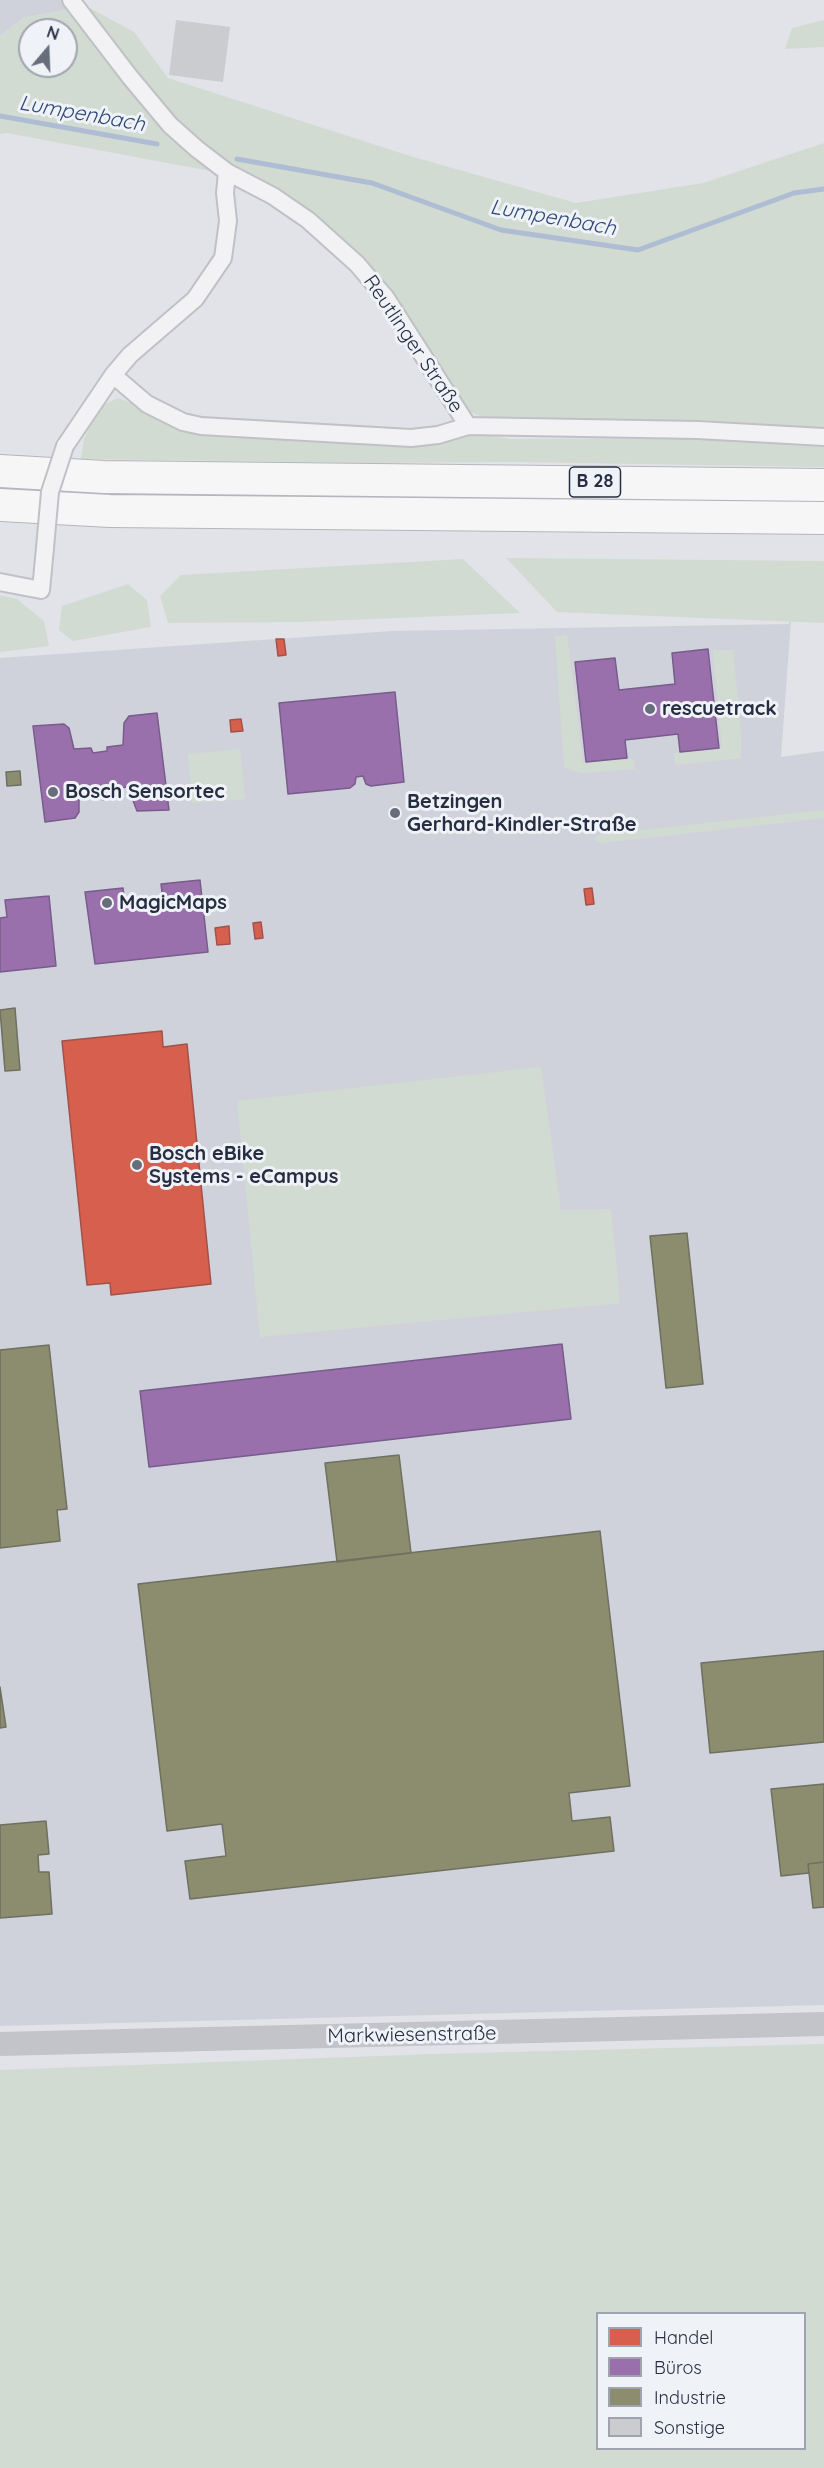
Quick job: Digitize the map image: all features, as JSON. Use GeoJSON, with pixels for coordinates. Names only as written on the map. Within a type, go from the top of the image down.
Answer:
{"type":"FeatureCollection","features":[{"type":"Feature","properties":{"kind":"highway","name":"B 28"},"geometry":{"type":"LineString","coordinates":[[0,471],[104,477],[824,485]]}},
{"type":"Feature","properties":{"kind":"highway","name":"B 28"},"geometry":{"type":"LineString","coordinates":[[0,505],[110,511],[824,518]]}},
{"type":"Feature","properties":{"kind":"street","name":"Reutlinger Straße"},"geometry":{"type":"LineString","coordinates":[[71,0],[130,77],[171,124],[197,149],[227,172],[273,196],[308,220],[357,264],[386,298],[468,426],[698,430],[824,436]]}},
{"type":"Feature","properties":{"kind":"street"},"geometry":{"type":"LineString","coordinates":[[0,582],[41,590],[50,492],[65,446],[113,375],[130,356],[195,299],[223,258],[228,221],[225,192],[227,172]]}},
{"type":"Feature","properties":{"kind":"street"},"geometry":{"type":"LineString","coordinates":[[113,375],[147,404],[183,422],[201,426],[411,438],[438,435],[468,426]]}},
{"type":"Feature","properties":{"kind":"street","name":"Markwiesenstraße"},"geometry":{"type":"LineString","coordinates":[[0,2044],[824,2024]]}},
{"type":"Feature","properties":{"kind":"shaded area"},"geometry":{"type":"Polygon","coordinates":[[[0,0],[63,0],[70,9],[18,18],[18,22],[0,36],[0,0]]]}},
{"type":"Feature","properties":{"kind":"shaded area"},"geometry":{"type":"Polygon","coordinates":[[[86,6],[134,32],[168,78],[410,156],[576,203],[703,183],[824,143],[824,429],[698,420],[498,423],[470,412],[392,298],[284,194],[210,171],[7,133],[0,134],[0,36],[18,22],[18,78],[78,78],[78,18],[24,18],[86,6]]]}},
{"type":"Feature","properties":{"kind":"shaded area"},"geometry":{"type":"Polygon","coordinates":[[[824,20],[824,47],[785,49],[792,28],[824,20]]]}},
{"type":"Feature","properties":{"kind":"shaded area"},"geometry":{"type":"Polygon","coordinates":[[[118,398],[180,429],[412,444],[442,443],[472,433],[511,439],[698,438],[824,445],[824,467],[81,459],[84,439],[92,421],[105,404],[118,398]]]}},
{"type":"Feature","properties":{"kind":"shaded area"},"geometry":{"type":"Polygon","coordinates":[[[506,558],[824,561],[824,623],[557,612],[506,558]]]}},
{"type":"Feature","properties":{"kind":"shaded area"},"geometry":{"type":"Polygon","coordinates":[[[463,559],[520,613],[299,622],[168,623],[160,596],[181,575],[463,559]]]}},
{"type":"Feature","properties":{"kind":"shaded area"},"geometry":{"type":"Polygon","coordinates":[[[128,584],[147,600],[151,627],[73,641],[59,630],[62,606],[128,584]]]}},
{"type":"Feature","properties":{"kind":"shaded area"},"geometry":{"type":"Polygon","coordinates":[[[0,595],[17,599],[44,621],[49,646],[0,652],[0,595]]]}},
{"type":"Feature","properties":{"kind":"shaded area"},"geometry":{"type":"Polygon","coordinates":[[[791,620],[781,757],[824,751],[824,2005],[0,2026],[0,658],[392,631],[788,624],[791,620]]]}},
{"type":"Feature","properties":{"kind":"shaded area"},"geometry":{"type":"Polygon","coordinates":[[[567,635],[583,763],[633,758],[635,769],[582,773],[564,767],[555,636],[567,635]]]}},
{"type":"Feature","properties":{"kind":"shaded area"},"geometry":{"type":"Polygon","coordinates":[[[713,650],[733,650],[741,732],[741,758],[675,765],[674,753],[722,749],[713,650]]]}},
{"type":"Feature","properties":{"kind":"shaded area"},"geometry":{"type":"Polygon","coordinates":[[[240,749],[245,799],[192,803],[188,754],[240,749]]]}},
{"type":"Feature","properties":{"kind":"shaded area"},"geometry":{"type":"Polygon","coordinates":[[[824,810],[824,818],[602,843],[593,839],[598,835],[824,810]]]}},
{"type":"Feature","properties":{"kind":"shaded area"},"geometry":{"type":"Polygon","coordinates":[[[541,1067],[561,1210],[611,1209],[620,1303],[260,1337],[237,1101],[541,1067]]]}},
{"type":"Feature","properties":{"kind":"shaded area"},"geometry":{"type":"Polygon","coordinates":[[[824,2044],[824,2468],[0,2468],[0,2070],[432,2054],[824,2044]]]}},
{"type":"Feature","properties":{"kind":"building: Handel"},"geometry":{"type":"Polygon","coordinates":[[[276,639],[284,639],[286,655],[278,656],[276,639]]]}},
{"type":"Feature","properties":{"kind":"building: Handel"},"geometry":{"type":"Polygon","coordinates":[[[241,719],[243,731],[231,732],[230,720],[241,719]]]}},
{"type":"Feature","properties":{"kind":"building: Handel"},"geometry":{"type":"Polygon","coordinates":[[[592,888],[594,904],[586,905],[584,889],[592,888]]]}},
{"type":"Feature","properties":{"kind":"building: Handel"},"geometry":{"type":"Polygon","coordinates":[[[261,922],[263,938],[255,939],[253,923],[261,922]]]}},
{"type":"Feature","properties":{"kind":"building: Handel"},"geometry":{"type":"Polygon","coordinates":[[[229,926],[230,944],[217,945],[215,928],[229,926]]]}},
{"type":"Feature","properties":{"kind":"building: Handel","name":"Bosch eBike Systems - eCampus"},"geometry":{"type":"Polygon","coordinates":[[[162,1031],[163,1047],[187,1044],[211,1284],[111,1295],[110,1283],[87,1285],[62,1041],[162,1031]]]}},
{"type":"Feature","properties":{"kind":"building: Büros"},"geometry":{"type":"Polygon","coordinates":[[[708,649],[719,748],[680,752],[678,734],[625,740],[627,758],[586,762],[575,662],[615,658],[619,690],[675,684],[672,653],[708,649]]]}},
{"type":"Feature","properties":{"kind":"building: Büros"},"geometry":{"type":"Polygon","coordinates":[[[395,692],[404,782],[371,786],[366,784],[363,776],[356,777],[355,784],[350,788],[288,794],[279,703],[395,692]]]}},
{"type":"Feature","properties":{"kind":"building: Büros"},"geometry":{"type":"Polygon","coordinates":[[[157,713],[169,810],[137,811],[128,787],[119,788],[118,793],[109,795],[108,799],[103,800],[100,796],[90,796],[88,791],[79,792],[79,812],[75,818],[45,822],[33,726],[64,724],[69,728],[74,749],[91,748],[93,753],[107,751],[107,747],[123,745],[124,723],[129,716],[157,713]]]}},
{"type":"Feature","properties":{"kind":"building: Büros"},"geometry":{"type":"Polygon","coordinates":[[[200,880],[208,952],[95,964],[85,892],[123,888],[125,904],[163,900],[161,884],[200,880]]]}},
{"type":"Feature","properties":{"kind":"building: Büros"},"geometry":{"type":"Polygon","coordinates":[[[49,896],[56,966],[0,972],[0,918],[7,917],[5,900],[49,896]]]}},
{"type":"Feature","properties":{"kind":"building: Büros"},"geometry":{"type":"Polygon","coordinates":[[[562,1344],[571,1419],[149,1467],[140,1391],[562,1344]]]}},
{"type":"Feature","properties":{"kind":"building: Industrie"},"geometry":{"type":"Polygon","coordinates":[[[20,771],[21,785],[7,786],[6,772],[20,771]]]}},
{"type":"Feature","properties":{"kind":"building: Industrie"},"geometry":{"type":"Polygon","coordinates":[[[15,1008],[20,1070],[5,1071],[0,1010],[15,1008]]]}},
{"type":"Feature","properties":{"kind":"building: Industrie"},"geometry":{"type":"Polygon","coordinates":[[[687,1233],[703,1384],[666,1388],[650,1236],[687,1233]]]}},
{"type":"Feature","properties":{"kind":"building: Industrie"},"geometry":{"type":"Polygon","coordinates":[[[49,1345],[67,1509],[57,1510],[60,1541],[0,1548],[0,1350],[49,1345]]]}},
{"type":"Feature","properties":{"kind":"building: Industrie"},"geometry":{"type":"Polygon","coordinates":[[[399,1455],[411,1553],[337,1562],[325,1463],[399,1455]]]}},
{"type":"Feature","properties":{"kind":"building: Industrie"},"geometry":{"type":"Polygon","coordinates":[[[600,1531],[630,1786],[569,1793],[572,1821],[610,1817],[614,1851],[190,1899],[185,1861],[226,1856],[222,1824],[167,1831],[138,1584],[600,1531]]]}},
{"type":"Feature","properties":{"kind":"building: Industrie"},"geometry":{"type":"Polygon","coordinates":[[[824,1651],[824,1742],[710,1753],[701,1663],[824,1651]]]}},
{"type":"Feature","properties":{"kind":"building: Industrie"},"geometry":{"type":"Polygon","coordinates":[[[0,1687],[6,1727],[0,1728],[0,1687]]]}},
{"type":"Feature","properties":{"kind":"building: Industrie"},"geometry":{"type":"Polygon","coordinates":[[[824,1784],[824,1862],[808,1864],[809,1873],[781,1876],[771,1789],[824,1784]]]}},
{"type":"Feature","properties":{"kind":"building: Industrie"},"geometry":{"type":"Polygon","coordinates":[[[46,1821],[49,1854],[38,1855],[39,1872],[49,1872],[52,1914],[0,1918],[0,1825],[46,1821]]]}},
{"type":"Feature","properties":{"kind":"building: Industrie"},"geometry":{"type":"Polygon","coordinates":[[[824,1862],[824,1907],[813,1908],[808,1864],[824,1862]]]}},
{"type":"Feature","properties":{"kind":"building: Sonstige"},"geometry":{"type":"Polygon","coordinates":[[[176,20],[230,27],[223,82],[169,75],[176,20]]]}},
{"type":"Feature","properties":{"kind":"waterway","name":"Lumpenbach"},"geometry":{"type":"LineString","coordinates":[[0,116],[157,144]]}},
{"type":"Feature","properties":{"kind":"waterway","name":"Lumpenbach"},"geometry":{"type":"LineString","coordinates":[[237,159],[372,183],[501,230],[638,250],[794,193],[824,189]]}},
{"type":"Feature","properties":{"kind":"place","name":"rescuetrack"},"geometry":{"type":"Point","coordinates":[650,709]}},
{"type":"Feature","properties":{"kind":"place","name":"Bosch Sensortec"},"geometry":{"type":"Point","coordinates":[53,792]}},
{"type":"Feature","properties":{"kind":"place","name":"Betzingen Gerhard-Kindler-Straße"},"geometry":{"type":"Point","coordinates":[395,813]}},
{"type":"Feature","properties":{"kind":"place","name":"MagicMaps"},"geometry":{"type":"Point","coordinates":[107,903]}},
{"type":"Feature","properties":{"kind":"place","name":"Bosch eBike Systems - eCampus"},"geometry":{"type":"Point","coordinates":[137,1165]}}]}
